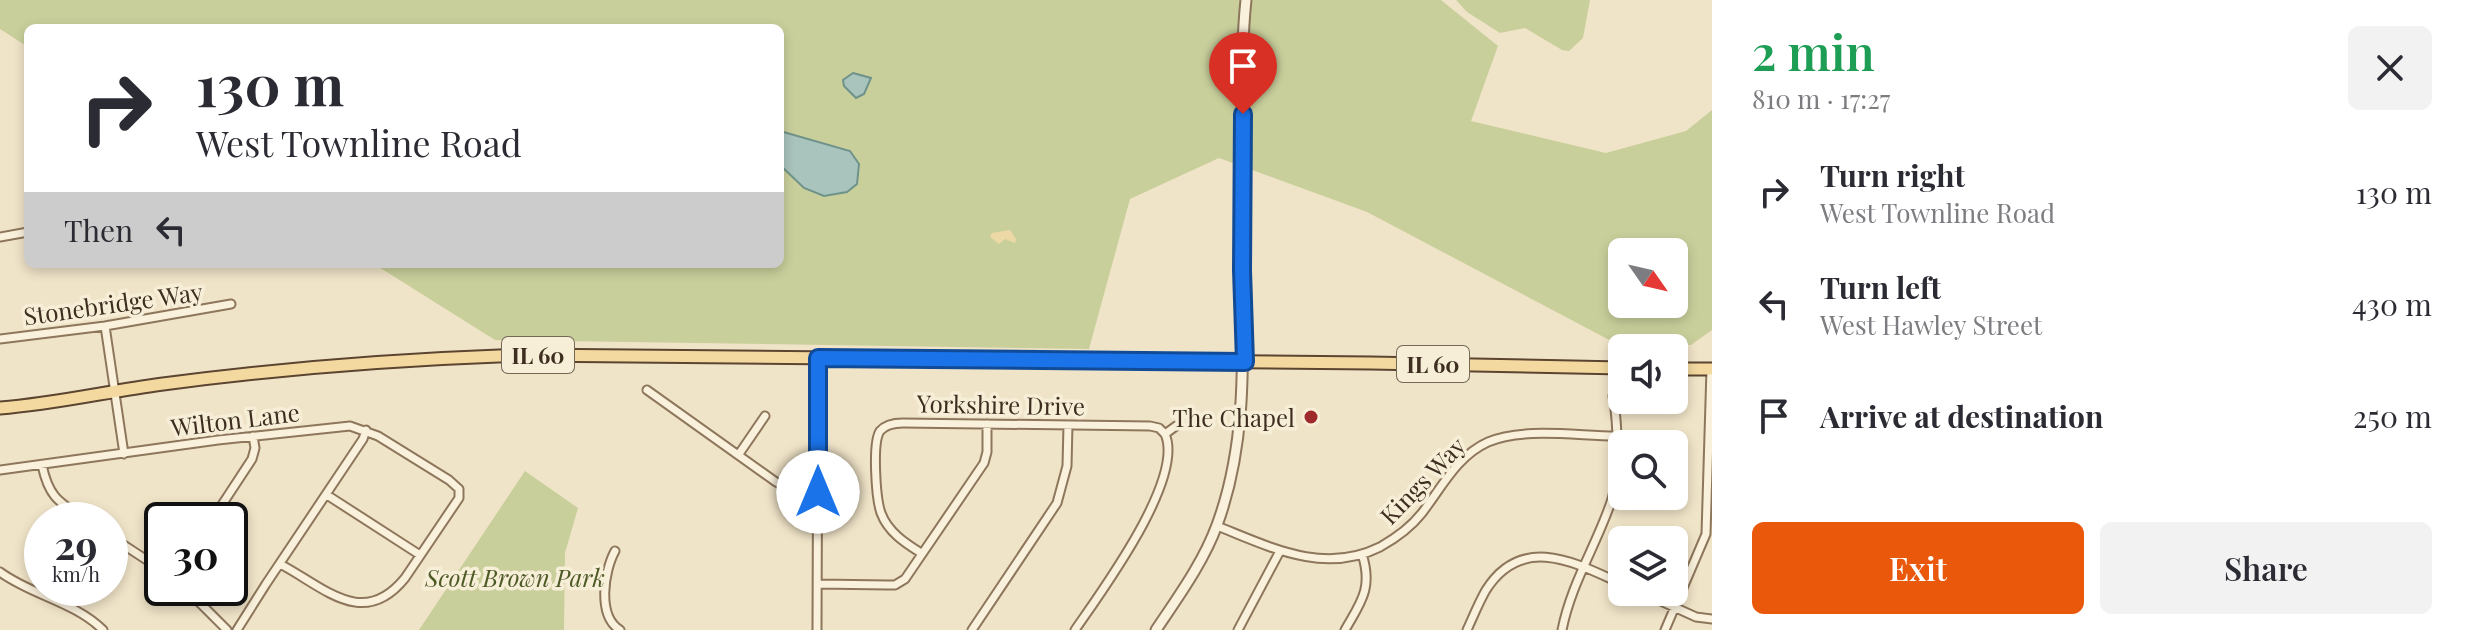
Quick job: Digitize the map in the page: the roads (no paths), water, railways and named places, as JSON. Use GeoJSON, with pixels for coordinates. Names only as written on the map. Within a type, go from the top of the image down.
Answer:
{"type":"FeatureCollection","features":[{"type":"Feature","properties":{"kind":"main road","name":"IL 60"},"geometry":{"type":"LineString","coordinates":[[0,408],[279,370],[428,358],[523,355],[1608,368]]}},
{"type":"Feature","properties":{"kind":"main road"},"geometry":{"type":"LineString","coordinates":[[1688,369],[1711,369]]}},
{"type":"Feature","properties":{"kind":"street"},"geometry":{"type":"LineString","coordinates":[[1156,630],[1192,575],[1217,526],[1236,455],[1245,362],[1242,270],[1246,0]]}},
{"type":"Feature","properties":{"kind":"street"},"geometry":{"type":"LineString","coordinates":[[0,237],[24,233]]}},
{"type":"Feature","properties":{"kind":"street","name":"Stonebridge Way"},"geometry":{"type":"LineString","coordinates":[[1,338],[105,326],[231,304]]}},
{"type":"Feature","properties":{"kind":"street"},"geometry":{"type":"LineString","coordinates":[[105,326],[124,454]]}},
{"type":"Feature","properties":{"kind":"street"},"geometry":{"type":"LineString","coordinates":[[0,328],[1,338]]}},
{"type":"Feature","properties":{"kind":"street"},"geometry":{"type":"LineString","coordinates":[[817,630],[818,358]]}},
{"type":"Feature","properties":{"kind":"street"},"geometry":{"type":"LineString","coordinates":[[1665,630],[1706,534],[1711,369]]}},
{"type":"Feature","properties":{"kind":"street"},"geometry":{"type":"LineString","coordinates":[[647,390],[789,489],[818,492]]}},
{"type":"Feature","properties":{"kind":"street"},"geometry":{"type":"LineString","coordinates":[[739,454],[765,416]]}},
{"type":"Feature","properties":{"kind":"street","name":"Yorkshire Drive"},"geometry":{"type":"LineString","coordinates":[[921,553],[893,532],[880,512],[877,444],[880,432],[894,423],[1150,426],[1159,428],[1165,434]]}},
{"type":"Feature","properties":{"kind":"street"},"geometry":{"type":"LineString","coordinates":[[818,584],[895,585],[905,579],[986,459],[987,424]]}},
{"type":"Feature","properties":{"kind":"street"},"geometry":{"type":"LineString","coordinates":[[972,630],[1057,503],[1067,466],[1068,425]]}},
{"type":"Feature","properties":{"kind":"street"},"geometry":{"type":"LineString","coordinates":[[1075,630],[1144,523],[1159,487],[1169,449],[1165,434],[1176,426]]}},
{"type":"Feature","properties":{"kind":"street","name":"Wilton Lane"},"geometry":{"type":"LineString","coordinates":[[0,470],[253,436],[340,427],[366,430],[459,489],[459,498],[420,555]]}},
{"type":"Feature","properties":{"kind":"street"},"geometry":{"type":"LineString","coordinates":[[237,630],[327,495],[366,430]]}},
{"type":"Feature","properties":{"kind":"street","name":"Kings Way"},"geometry":{"type":"LineString","coordinates":[[1217,526],[1280,551],[1317,560],[1362,554],[1403,533],[1419,517],[1458,464],[1488,442],[1522,434],[1608,436]]}},
{"type":"Feature","properties":{"kind":"street"},"geometry":{"type":"LineString","coordinates":[[224,502],[252,459],[255,448],[253,436]]}},
{"type":"Feature","properties":{"kind":"street"},"geometry":{"type":"LineString","coordinates":[[42,465],[49,491],[59,502]]}},
{"type":"Feature","properties":{"kind":"street"},"geometry":{"type":"LineString","coordinates":[[280,564],[342,603],[363,606],[388,598],[397,590],[420,555],[327,495]]}},
{"type":"Feature","properties":{"kind":"street"},"geometry":{"type":"LineString","coordinates":[[1562,630],[1583,566],[1608,508]]}},
{"type":"Feature","properties":{"kind":"street"},"geometry":{"type":"LineString","coordinates":[[615,551],[608,569],[607,614],[613,626],[620,630]]}},
{"type":"Feature","properties":{"kind":"street"},"geometry":{"type":"LineString","coordinates":[[1238,630],[1280,551]]}},
{"type":"Feature","properties":{"kind":"street"},"geometry":{"type":"LineString","coordinates":[[1345,630],[1366,589],[1367,573],[1362,554]]}},
{"type":"Feature","properties":{"kind":"street"},"geometry":{"type":"LineString","coordinates":[[1467,630],[1496,577],[1522,560],[1546,556],[1570,561],[1608,578]]}},
{"type":"Feature","properties":{"kind":"street"},"geometry":{"type":"LineString","coordinates":[[0,572],[15,583],[89,619],[103,630]]}},
{"type":"Feature","properties":{"kind":"street"},"geometry":{"type":"LineString","coordinates":[[203,606],[227,630]]}},
{"type":"Feature","properties":{"kind":"street"},"geometry":{"type":"LineString","coordinates":[[1670,606],[1696,617],[1712,619]]}},
{"type":"Feature","properties":{"kind":"water"},"geometry":{"type":"Polygon","coordinates":[[[853,73],[871,78],[864,94],[856,98],[844,86],[843,80],[853,73]]]}},
{"type":"Feature","properties":{"kind":"water"},"geometry":{"type":"Polygon","coordinates":[[[784,132],[850,151],[859,164],[857,184],[847,192],[824,196],[804,188],[784,169],[784,132]]]}},
{"type":"Feature","properties":{"kind":"place","name":"The Chapel"},"geometry":{"type":"Point","coordinates":[1311,417]}},
{"type":"Feature","properties":{"kind":"park label","name":"Scott Brown Park"},"geometry":{"type":"Point","coordinates":[515,577]}}]}
